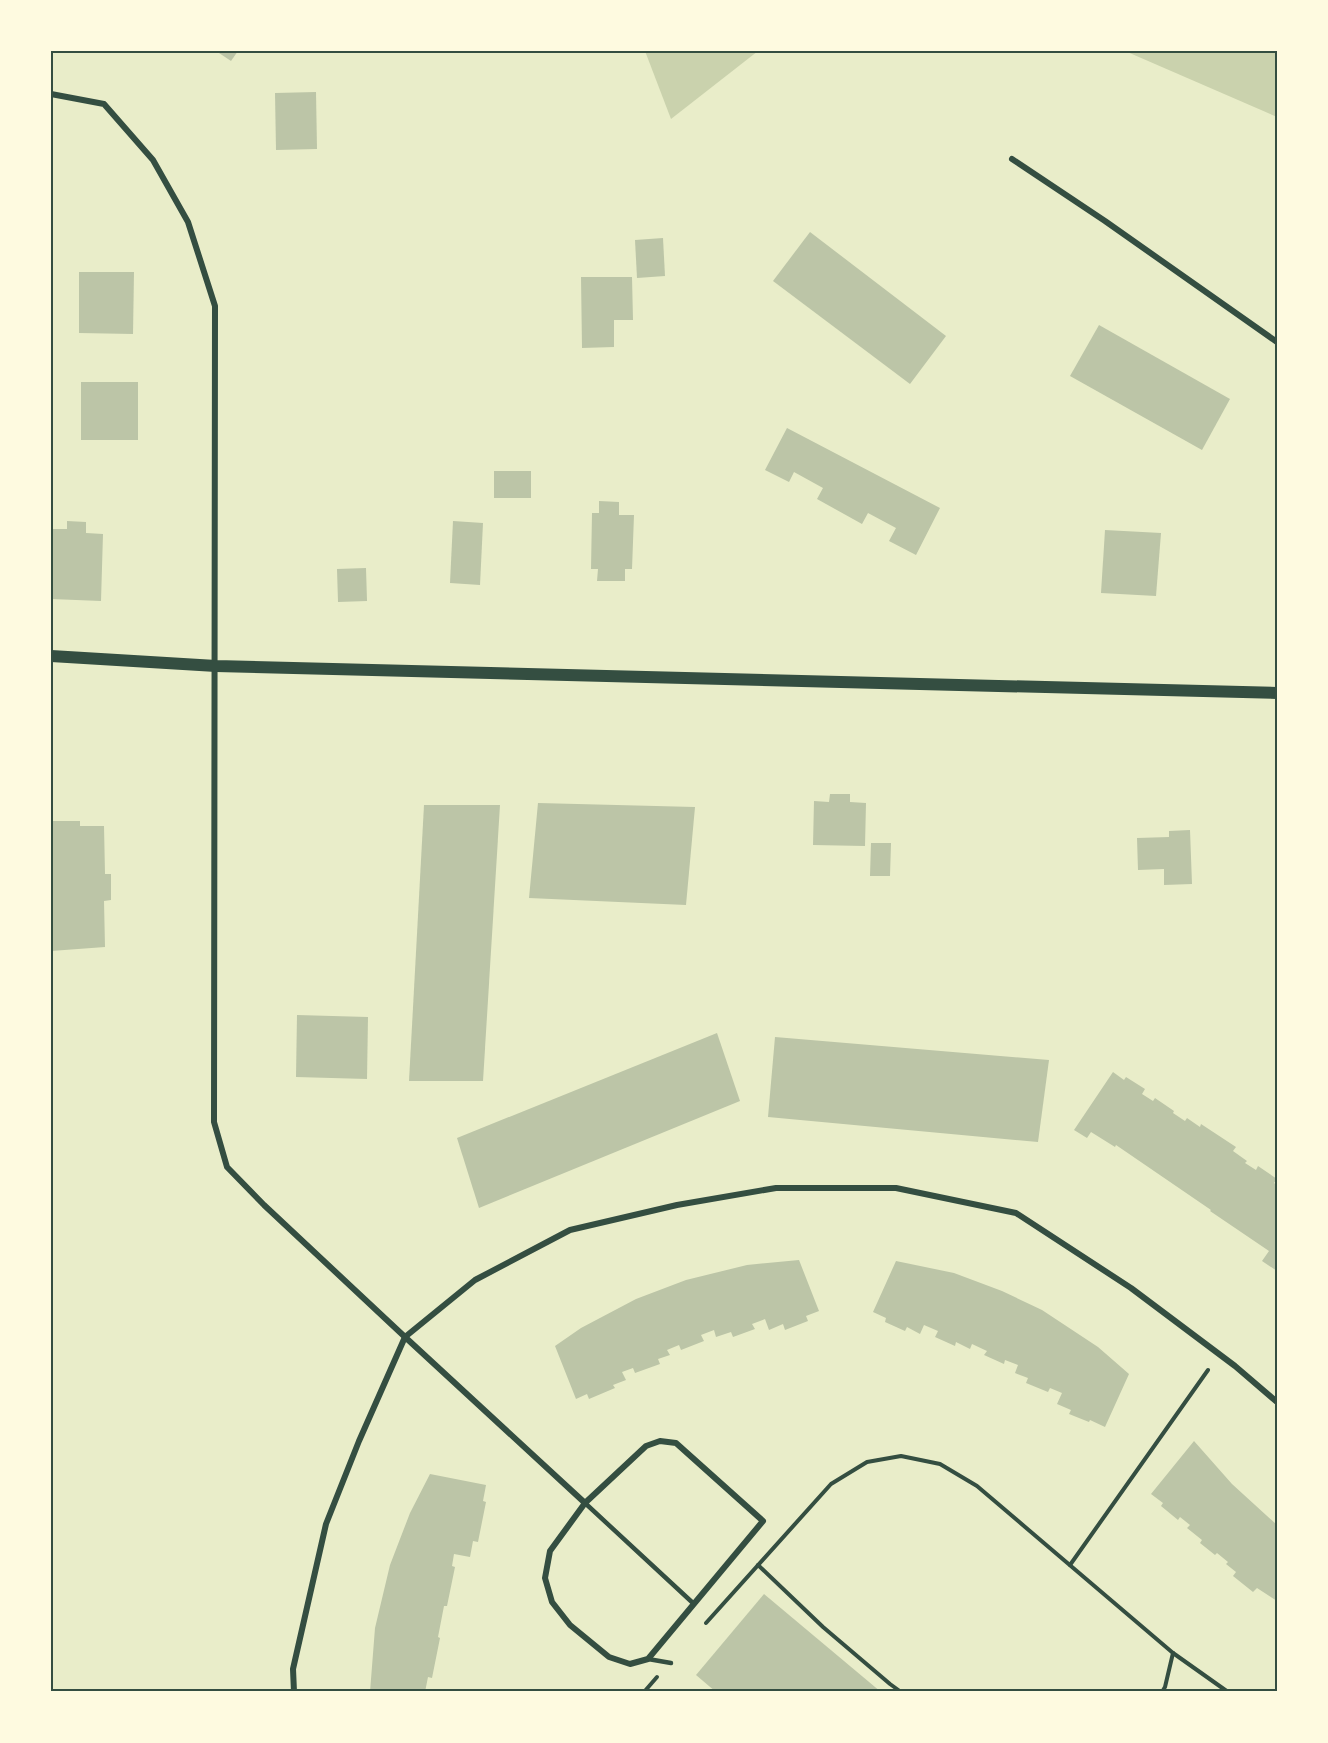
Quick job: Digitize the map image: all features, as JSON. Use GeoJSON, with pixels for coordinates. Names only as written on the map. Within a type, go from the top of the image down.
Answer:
{"type":"FeatureCollection","features":[{"type":"Feature","properties":{"kind":"main road"},"geometry":{"type":"LineString","coordinates":[[51,656],[216,666],[1277,693]]}},
{"type":"Feature","properties":{"kind":"street"},"geometry":{"type":"LineString","coordinates":[[51,94],[104,104],[153,160],[188,222],[215,306],[214,1122],[227,1167],[405,1337],[585,1503]]}},
{"type":"Feature","properties":{"kind":"street"},"geometry":{"type":"LineString","coordinates":[[1012,159],[1105,221],[1277,342]]}},
{"type":"Feature","properties":{"kind":"street"},"geometry":{"type":"LineString","coordinates":[[294,1692],[293,1669],[326,1524],[359,1441],[405,1337],[475,1280],[570,1230],[677,1204],[776,1188],[896,1188],[1016,1213],[1131,1288],[1219,1354],[1277,1402]]}},
{"type":"Feature","properties":{"kind":"street"},"geometry":{"type":"LineString","coordinates":[[660,1441],[676,1443],[763,1521],[693,1604],[648,1659],[630,1664],[609,1657],[570,1625],[552,1602],[545,1578],[550,1551],[585,1503],[646,1446],[660,1441]]}},
{"type":"Feature","properties":{"kind":"lane"},"geometry":{"type":"LineString","coordinates":[[585,1503],[693,1604]]}},
{"type":"Feature","properties":{"kind":"lane"},"geometry":{"type":"LineString","coordinates":[[648,1659],[670,1663]]}},
{"type":"Feature","properties":{"kind":"path"},"geometry":{"type":"LineString","coordinates":[[1070,1565],[1219,1354]]}},
{"type":"Feature","properties":{"kind":"path"},"geometry":{"type":"LineString","coordinates":[[702,1627],[831,1484],[867,1462],[901,1456],[940,1464],[977,1486],[1173,1653],[1228,1692]]}},
{"type":"Feature","properties":{"kind":"path"},"geometry":{"type":"LineString","coordinates":[[758,1565],[823,1627],[902,1692]]}},
{"type":"Feature","properties":{"kind":"path"},"geometry":{"type":"LineString","coordinates":[[1162,1692],[1173,1653]]}},
{"type":"Feature","properties":{"kind":"path"},"geometry":{"type":"LineString","coordinates":[[644,1692],[670,1663]]}},
{"type":"Feature","properties":{"kind":"green space"},"geometry":{"type":"Polygon","coordinates":[[[645,51],[758,51],[671,119],[645,51]]]}},
{"type":"Feature","properties":{"kind":"green space"},"geometry":{"type":"Polygon","coordinates":[[[1125,51],[1277,51],[1277,117],[1125,51]]]}},
{"type":"Feature","properties":{"kind":"building"},"geometry":{"type":"Polygon","coordinates":[[[216,51],[238,51],[231,61],[216,51]]]}},
{"type":"Feature","properties":{"kind":"building"},"geometry":{"type":"Polygon","coordinates":[[[316,92],[317,149],[276,150],[275,93],[316,92]]]}},
{"type":"Feature","properties":{"kind":"building"},"geometry":{"type":"Polygon","coordinates":[[[810,232],[946,336],[910,384],[773,281],[810,232]]]}},
{"type":"Feature","properties":{"kind":"building"},"geometry":{"type":"Polygon","coordinates":[[[663,238],[665,276],[637,278],[635,240],[663,238]]]}},
{"type":"Feature","properties":{"kind":"building"},"geometry":{"type":"Polygon","coordinates":[[[79,272],[134,272],[133,334],[79,333],[79,272]]]}},
{"type":"Feature","properties":{"kind":"building"},"geometry":{"type":"Polygon","coordinates":[[[581,277],[632,277],[633,320],[614,320],[614,347],[582,348],[581,277]]]}},
{"type":"Feature","properties":{"kind":"building"},"geometry":{"type":"Polygon","coordinates":[[[1099,325],[1230,399],[1202,450],[1070,376],[1099,325]]]}},
{"type":"Feature","properties":{"kind":"building"},"geometry":{"type":"Polygon","coordinates":[[[81,382],[138,382],[138,440],[81,440],[81,382]]]}},
{"type":"Feature","properties":{"kind":"building"},"geometry":{"type":"Polygon","coordinates":[[[787,428],[940,508],[916,555],[889,541],[896,528],[868,513],[862,524],[817,499],[823,488],[794,472],[789,482],[765,470],[787,428]]]}},
{"type":"Feature","properties":{"kind":"building"},"geometry":{"type":"Polygon","coordinates":[[[494,471],[531,471],[531,498],[494,498],[494,471]]]}},
{"type":"Feature","properties":{"kind":"building"},"geometry":{"type":"Polygon","coordinates":[[[599,501],[619,502],[619,515],[634,515],[632,569],[625,569],[625,581],[597,581],[598,569],[591,569],[592,513],[599,513],[599,501]]]}},
{"type":"Feature","properties":{"kind":"building"},"geometry":{"type":"Polygon","coordinates":[[[67,521],[86,522],[86,533],[103,534],[101,601],[51,599],[51,529],[67,529],[67,521]]]}},
{"type":"Feature","properties":{"kind":"building"},"geometry":{"type":"Polygon","coordinates":[[[453,521],[483,523],[480,585],[450,583],[453,521]]]}},
{"type":"Feature","properties":{"kind":"building"},"geometry":{"type":"Polygon","coordinates":[[[1105,530],[1161,533],[1156,596],[1101,593],[1105,530]]]}},
{"type":"Feature","properties":{"kind":"building"},"geometry":{"type":"Polygon","coordinates":[[[366,568],[367,601],[338,602],[337,569],[366,568]]]}},
{"type":"Feature","properties":{"kind":"building"},"geometry":{"type":"Polygon","coordinates":[[[830,794],[850,794],[850,802],[866,803],[865,846],[813,845],[814,801],[829,802],[830,794]]]}},
{"type":"Feature","properties":{"kind":"building"},"geometry":{"type":"Polygon","coordinates":[[[538,803],[695,807],[686,905],[529,898],[538,803]]]}},
{"type":"Feature","properties":{"kind":"building"},"geometry":{"type":"Polygon","coordinates":[[[424,805],[500,805],[483,1081],[409,1081],[424,805]]]}},
{"type":"Feature","properties":{"kind":"building"},"geometry":{"type":"Polygon","coordinates":[[[51,821],[80,821],[80,826],[104,826],[105,874],[111,874],[111,900],[104,901],[105,947],[51,951],[51,821]]]}},
{"type":"Feature","properties":{"kind":"building"},"geometry":{"type":"Polygon","coordinates":[[[1190,830],[1192,884],[1164,885],[1164,869],[1138,870],[1137,838],[1169,837],[1169,831],[1190,830]]]}},
{"type":"Feature","properties":{"kind":"building"},"geometry":{"type":"Polygon","coordinates":[[[871,843],[891,843],[890,876],[870,876],[871,843]]]}},
{"type":"Feature","properties":{"kind":"building"},"geometry":{"type":"Polygon","coordinates":[[[297,1015],[368,1017],[367,1079],[296,1077],[297,1015]]]}},
{"type":"Feature","properties":{"kind":"building"},"geometry":{"type":"Polygon","coordinates":[[[717,1033],[740,1101],[479,1208],[457,1138],[717,1033]]]}},
{"type":"Feature","properties":{"kind":"building"},"geometry":{"type":"Polygon","coordinates":[[[775,1037],[1049,1060],[1038,1142],[768,1117],[775,1037]]]}},
{"type":"Feature","properties":{"kind":"building"},"geometry":{"type":"Polygon","coordinates":[[[1113,1072],[1124,1080],[1126,1077],[1145,1089],[1142,1094],[1153,1101],[1155,1098],[1185,1121],[1187,1118],[1200,1127],[1201,1124],[1236,1147],[1233,1151],[1247,1161],[1245,1163],[1256,1170],[1258,1166],[1277,1179],[1274,1183],[1277,1185],[1277,1271],[1262,1261],[1269,1251],[1211,1210],[1116,1145],[1115,1147],[1091,1132],[1087,1138],[1074,1130],[1113,1072]]]}},
{"type":"Feature","properties":{"kind":"building"},"geometry":{"type":"Polygon","coordinates":[[[799,1260],[819,1311],[806,1316],[808,1321],[785,1330],[783,1324],[769,1330],[765,1319],[752,1324],[755,1329],[733,1337],[731,1332],[716,1337],[714,1330],[701,1335],[704,1341],[681,1350],[679,1345],[667,1350],[670,1355],[658,1359],[660,1364],[635,1373],[633,1368],[622,1372],[626,1380],[613,1385],[615,1388],[589,1399],[587,1394],[576,1399],[555,1346],[581,1328],[636,1299],[686,1280],[747,1265],[799,1260]]]}},
{"type":"Feature","properties":{"kind":"building"},"geometry":{"type":"Polygon","coordinates":[[[896,1261],[954,1273],[1002,1291],[1042,1310],[1098,1347],[1129,1374],[1105,1427],[1069,1414],[1071,1410],[1057,1404],[1062,1393],[1050,1388],[1048,1392],[1026,1383],[1028,1378],[1015,1373],[1018,1365],[1005,1360],[1004,1364],[984,1355],[987,1351],[972,1344],[970,1349],[956,1342],[955,1346],[935,1337],[938,1331],[924,1325],[920,1334],[907,1327],[905,1331],[885,1322],[886,1318],[873,1312],[896,1261]]]}},
{"type":"Feature","properties":{"kind":"building"},"geometry":{"type":"Polygon","coordinates":[[[1194,1441],[1232,1484],[1277,1525],[1277,1601],[1257,1588],[1253,1592],[1233,1576],[1236,1572],[1226,1564],[1228,1562],[1200,1543],[1202,1540],[1187,1528],[1190,1525],[1180,1517],[1178,1520],[1161,1506],[1163,1503],[1151,1494],[1194,1441]]]}},
{"type":"Feature","properties":{"kind":"building"},"geometry":{"type":"Polygon","coordinates":[[[430,1474],[486,1485],[483,1501],[486,1502],[478,1542],[473,1541],[470,1557],[454,1554],[452,1566],[455,1567],[447,1606],[444,1606],[432,1678],[428,1677],[425,1692],[370,1692],[375,1628],[390,1565],[410,1513],[430,1474]]]}},
{"type":"Feature","properties":{"kind":"building"},"geometry":{"type":"Polygon","coordinates":[[[764,1594],[881,1692],[716,1692],[696,1675],[764,1594]]]}}]}
